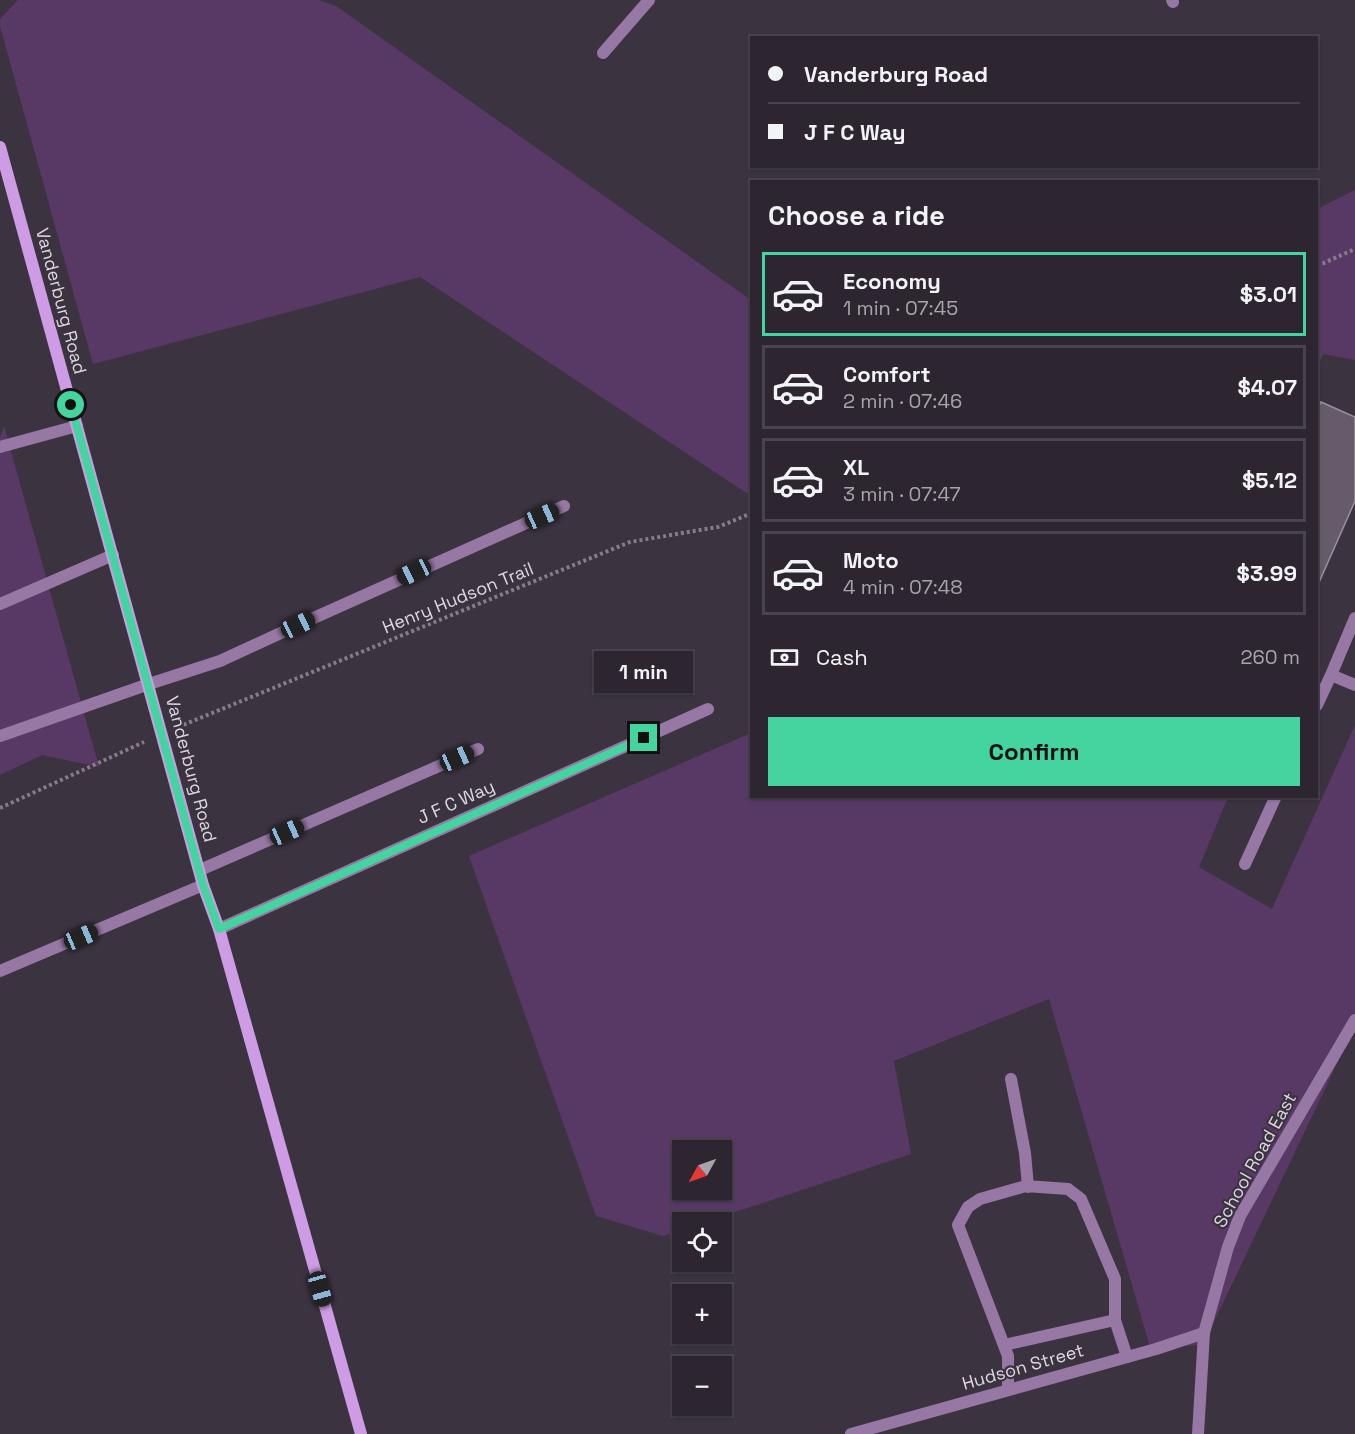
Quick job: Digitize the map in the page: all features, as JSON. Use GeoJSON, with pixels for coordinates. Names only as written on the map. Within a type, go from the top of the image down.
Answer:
{"type":"FeatureCollection","features":[{"type":"Feature","properties":{"kind":"main road","name":"Vanderburg Road"},"geometry":{"type":"LineString","coordinates":[[0,147],[203,885],[219,929],[361,1434]]}},
{"type":"Feature","properties":{"kind":"street"},"geometry":{"type":"LineString","coordinates":[[603,54],[649,0]]}},
{"type":"Feature","properties":{"kind":"street"},"geometry":{"type":"LineString","coordinates":[[0,447],[77,426]]}},
{"type":"Feature","properties":{"kind":"street"},"geometry":{"type":"LineString","coordinates":[[0,736],[220,662],[564,506]]}},
{"type":"Feature","properties":{"kind":"street"},"geometry":{"type":"LineString","coordinates":[[0,604],[113,555]]}},
{"type":"Feature","properties":{"kind":"street"},"geometry":{"type":"LineString","coordinates":[[1318,703],[1355,618]]}},
{"type":"Feature","properties":{"kind":"street"},"geometry":{"type":"LineString","coordinates":[[1331,675],[1355,685]]}},
{"type":"Feature","properties":{"kind":"street","name":"J F C Way"},"geometry":{"type":"LineString","coordinates":[[219,929],[708,709]]}},
{"type":"Feature","properties":{"kind":"street"},"geometry":{"type":"LineString","coordinates":[[200,870],[478,749]]}},
{"type":"Feature","properties":{"kind":"street"},"geometry":{"type":"LineString","coordinates":[[1245,864],[1275,798]]}},
{"type":"Feature","properties":{"kind":"street"},"geometry":{"type":"LineString","coordinates":[[0,971],[203,885]]}},
{"type":"Feature","properties":{"kind":"street","name":"School Road East"},"geometry":{"type":"LineString","coordinates":[[1198,1434],[1204,1333],[1228,1247],[1240,1216],[1355,1020]]}},
{"type":"Feature","properties":{"kind":"street"},"geometry":{"type":"LineString","coordinates":[[1011,1079],[1025,1153],[1028,1186]]}},
{"type":"Feature","properties":{"kind":"street"},"geometry":{"type":"LineString","coordinates":[[1008,1390],[1008,1356],[958,1225],[968,1207],[980,1199],[1028,1186],[1068,1189],[1081,1199],[1115,1279],[1115,1320],[1127,1357]]}},
{"type":"Feature","properties":{"kind":"street"},"geometry":{"type":"LineString","coordinates":[[1004,1345],[1115,1320]]}},
{"type":"Feature","properties":{"kind":"street","name":"Hudson Street"},"geometry":{"type":"LineString","coordinates":[[851,1434],[1127,1357],[1204,1333]]}},
{"type":"Feature","properties":{"kind":"path"},"geometry":{"type":"LineString","coordinates":[[1318,266],[1355,249]]}},
{"type":"Feature","properties":{"kind":"path","name":"Henry Hudson Trail"},"geometry":{"type":"LineString","coordinates":[[180,726],[630,542],[718,527],[750,514]]}},
{"type":"Feature","properties":{"kind":"path"},"geometry":{"type":"LineString","coordinates":[[0,808],[131,748]]}},
{"type":"Feature","properties":{"kind":"shaded area"},"geometry":{"type":"Polygon","coordinates":[[[18,0],[319,0],[336,6],[750,299],[750,495],[420,277],[93,364],[0,26],[0,19],[18,0]]]}},
{"type":"Feature","properties":{"kind":"shaded area"},"geometry":{"type":"Polygon","coordinates":[[[1355,190],[1355,360],[1323,354],[1318,366],[1318,208],[1355,190]]]}},
{"type":"Feature","properties":{"kind":"shaded area"},"geometry":{"type":"Polygon","coordinates":[[[4,426],[99,767],[42,755],[0,775],[0,438],[4,426]]]}},
{"type":"Feature","properties":{"kind":"shaded area"},"geometry":{"type":"Polygon","coordinates":[[[1355,725],[1355,1026],[1203,1345],[1150,1347],[1049,999],[894,1061],[911,1154],[732,1213],[672,1212],[672,1233],[663,1236],[596,1216],[469,856],[750,733],[750,798],[1228,798],[1199,867],[1272,909],[1355,725]]]}},
{"type":"Feature","properties":{"kind":"building"},"geometry":{"type":"Polygon","coordinates":[[[1321,402],[1355,417],[1355,501],[1318,585],[1318,408],[1321,402]]]}},
{"type":"Feature","properties":{"kind":"route"},"geometry":{"type":"LineString","coordinates":[[71,405],[203,885],[219,929],[644,738]]}}]}
